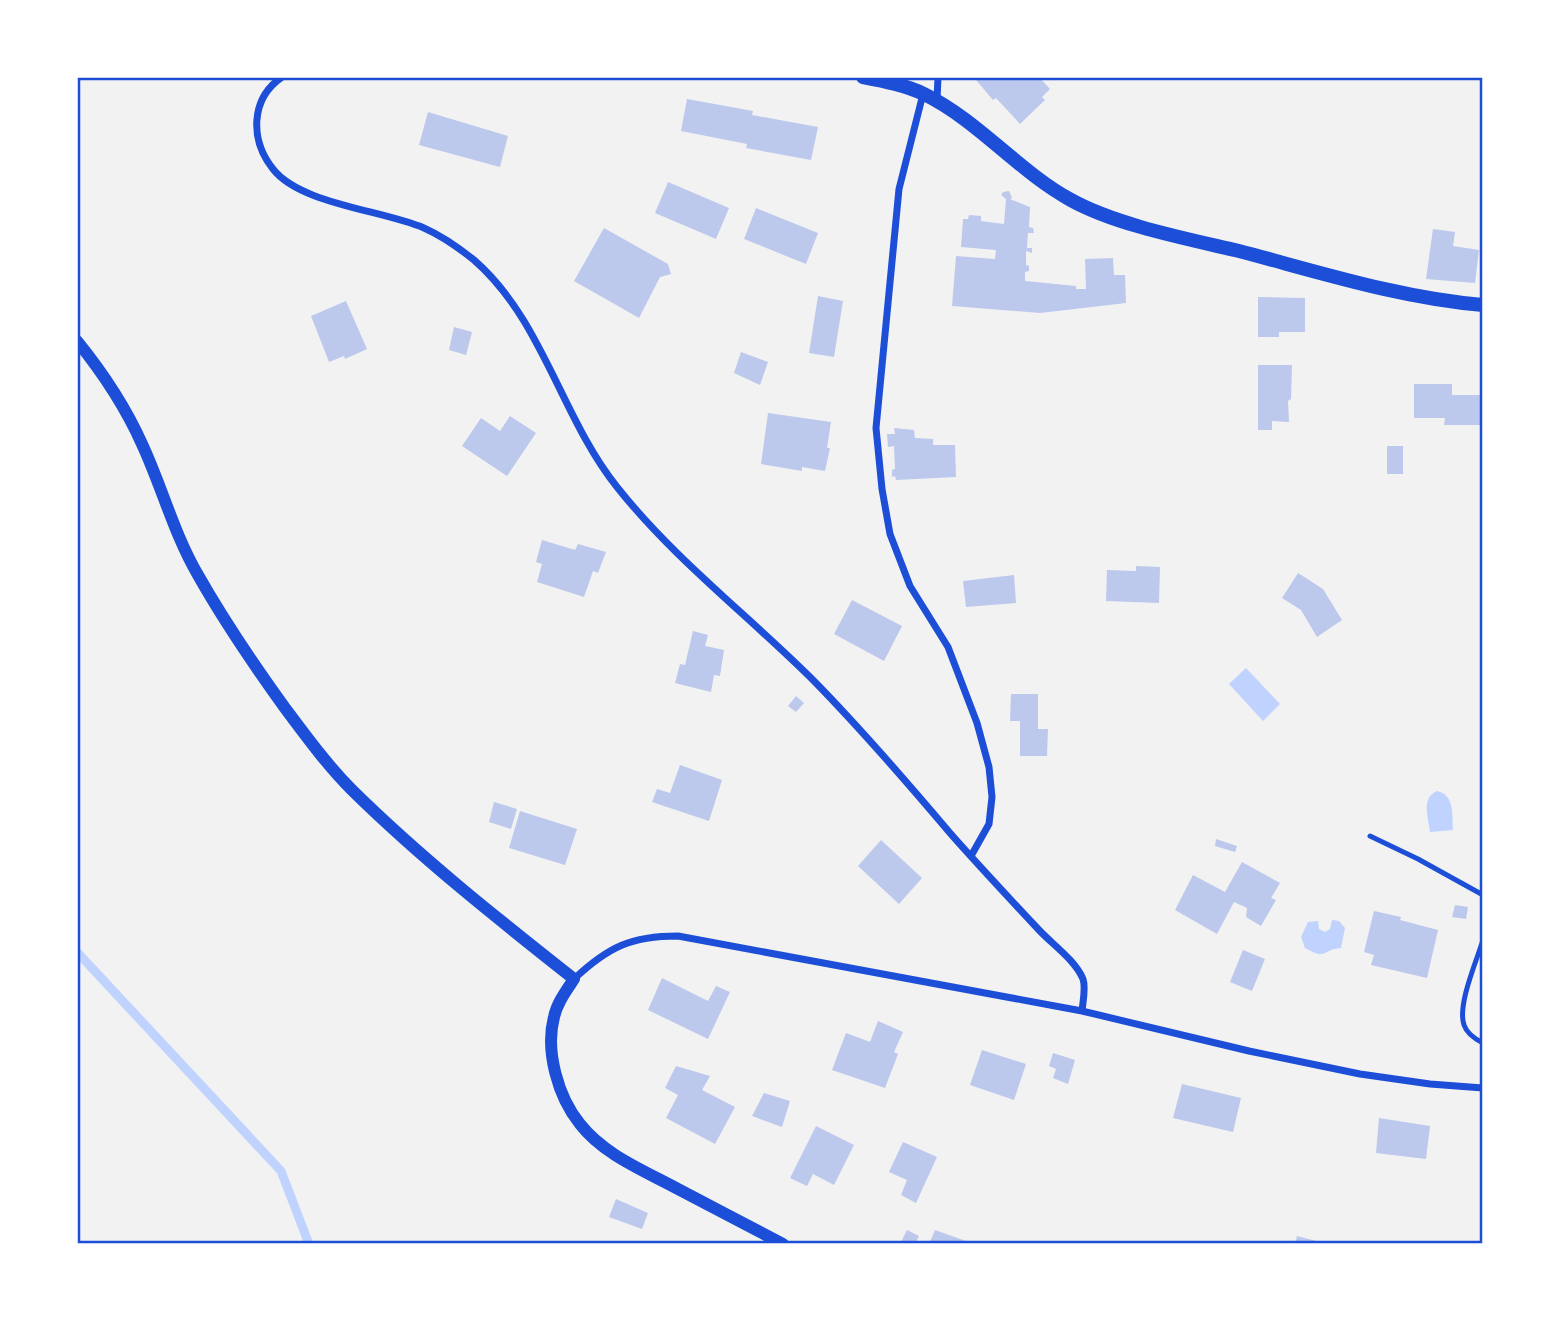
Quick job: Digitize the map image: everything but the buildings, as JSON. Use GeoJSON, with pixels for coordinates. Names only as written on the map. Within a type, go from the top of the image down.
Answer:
{"type":"FeatureCollection","features":[{"type":"Feature","properties":{"kind":"main road"},"geometry":{"type":"LineString","coordinates":[[863,77],[893,83],[923,93],[937,101],[1052,189],[1096,211],[1352,280],[1437,299],[1483,305]]}},
{"type":"Feature","properties":{"kind":"street"},"geometry":{"type":"LineString","coordinates":[[282,77],[262,97],[256,118],[257,136],[263,154],[274,171],[287,183],[306,192],[424,228],[474,261],[513,303],[580,432],[604,471],[627,500],[662,537],[813,681],[1076,968],[1085,982],[1082,1011]]}},
{"type":"Feature","properties":{"kind":"street"},"geometry":{"type":"LineString","coordinates":[[937,101],[938,77]]}},
{"type":"Feature","properties":{"kind":"street"},"geometry":{"type":"LineString","coordinates":[[923,93],[899,189],[876,428],[890,534],[910,586],[948,647],[977,723],[989,767],[992,797],[989,824],[971,856]]}},
{"type":"Feature","properties":{"kind":"street"},"geometry":{"type":"LineString","coordinates":[[77,341],[119,398],[143,445],[170,517],[197,574],[253,664],[314,747],[351,789],[402,836],[480,904],[574,979]]}},
{"type":"Feature","properties":{"kind":"street"},"geometry":{"type":"LineString","coordinates":[[783,1244],[622,1159],[580,1125],[564,1098],[556,1075],[552,1047],[554,1018],[561,998],[574,979],[596,959],[634,939],[678,936],[1082,1011],[1360,1074],[1483,1088]]}},
{"type":"Feature","properties":{"kind":"lane"},"geometry":{"type":"LineString","coordinates":[[1370,836],[1483,895]]}},
{"type":"Feature","properties":{"kind":"lane"},"geometry":{"type":"LineString","coordinates":[[1483,940],[1462,1011],[1464,1026],[1471,1037],[1483,1043]]}},
{"type":"Feature","properties":{"kind":"water"},"geometry":{"type":"Polygon","coordinates":[[[1246,668],[1280,704],[1263,721],[1229,684],[1246,668]]]}},
{"type":"Feature","properties":{"kind":"water"},"geometry":{"type":"Polygon","coordinates":[[[1437,791],[1450,801],[1453,830],[1430,832],[1427,803],[1437,791]]]}},
{"type":"Feature","properties":{"kind":"water"},"geometry":{"type":"Polygon","coordinates":[[[1332,920],[1339,921],[1345,928],[1341,948],[1318,954],[1305,948],[1301,937],[1308,922],[1318,921],[1319,929],[1325,932],[1330,929],[1332,920]]]}},
{"type":"Feature","properties":{"kind":"waterway"},"geometry":{"type":"LineString","coordinates":[[77,952],[281,1171],[309,1244]]}}]}
